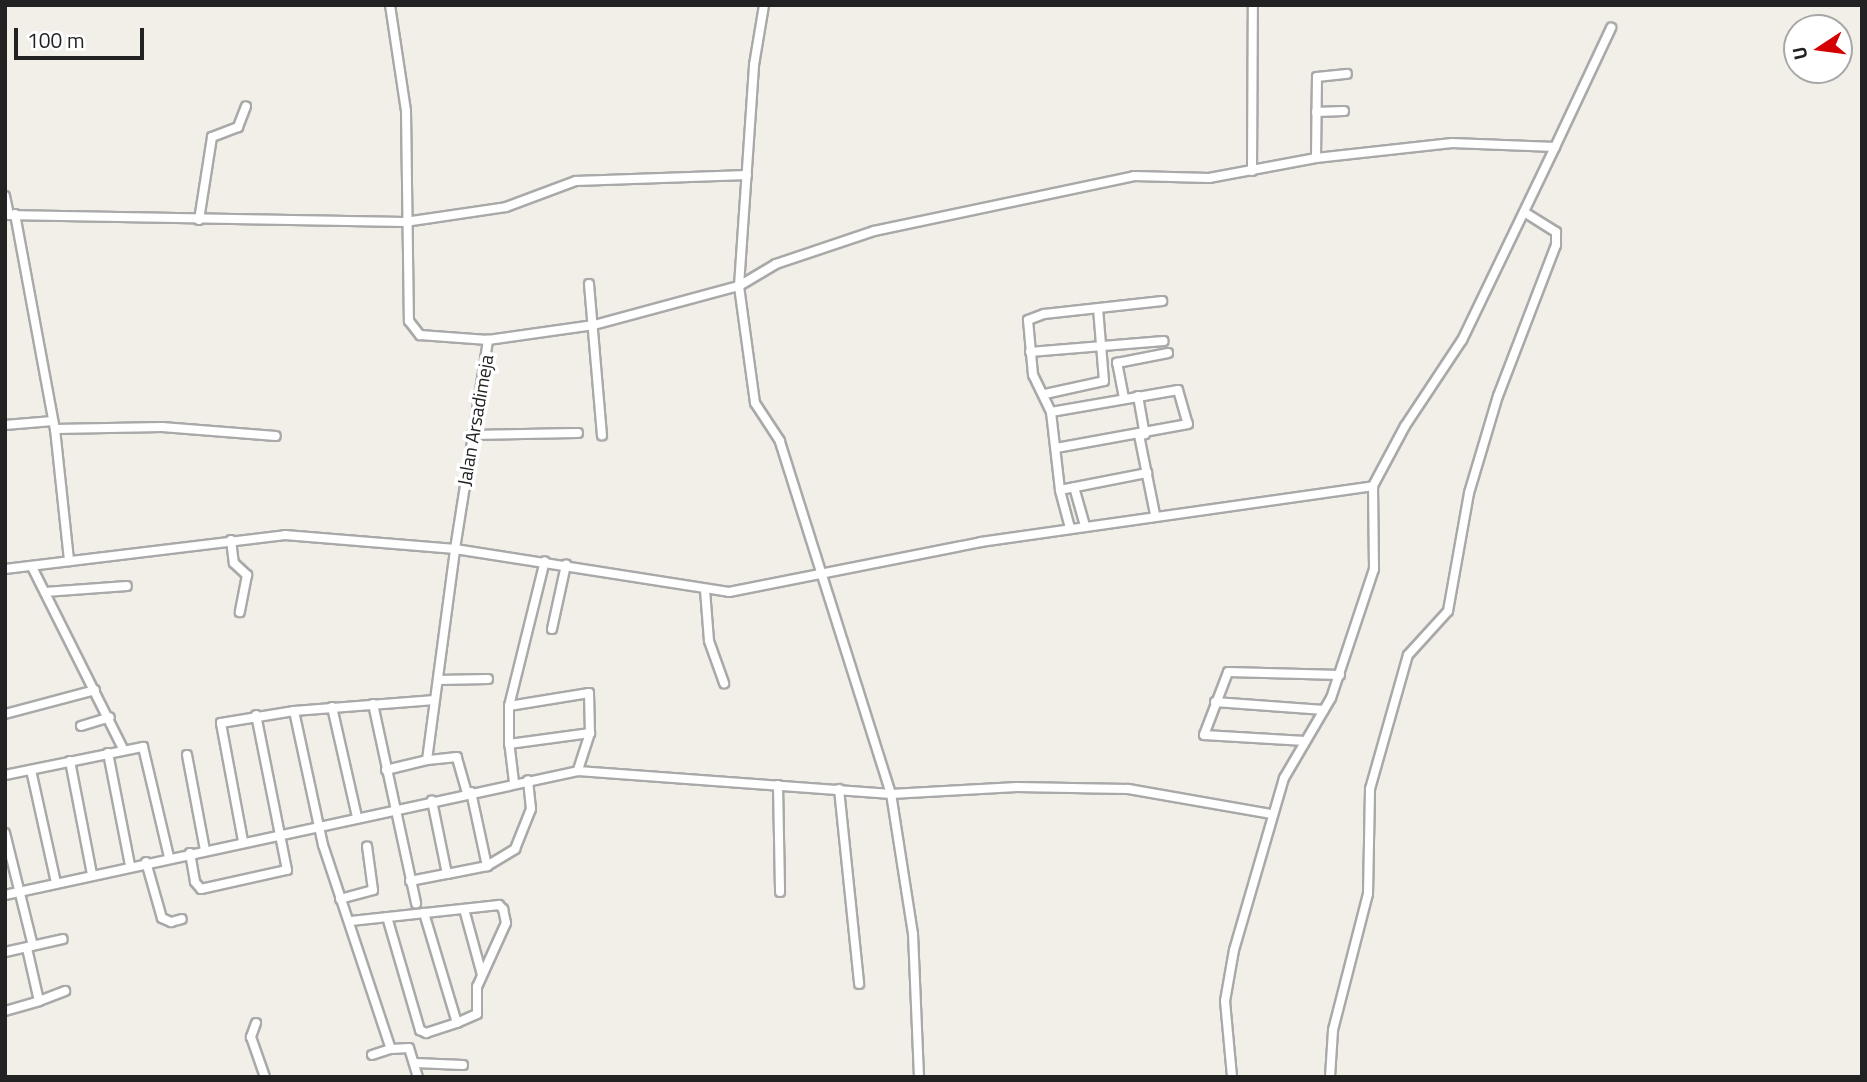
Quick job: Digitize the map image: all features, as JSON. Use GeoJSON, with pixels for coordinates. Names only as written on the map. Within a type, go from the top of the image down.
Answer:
{"type":"FeatureCollection","features":[{"type":"Feature","properties":{"kind":"street"},"geometry":{"type":"LineString","coordinates":[[390,5],[406,111],[405,222]]}},
{"type":"Feature","properties":{"kind":"street"},"geometry":{"type":"LineString","coordinates":[[764,5],[754,65],[739,286],[755,403],[780,440],[891,793],[913,933],[919,1077]]}},
{"type":"Feature","properties":{"kind":"street"},"geometry":{"type":"LineString","coordinates":[[1252,170],[1253,5]]}},
{"type":"Feature","properties":{"kind":"street"},"geometry":{"type":"LineString","coordinates":[[1232,1077],[1227,1048],[1227,981],[1271,814],[1340,675],[1374,569],[1373,486],[1405,425],[1462,340],[1526,213],[1611,28]]}},
{"type":"Feature","properties":{"kind":"street"},"geometry":{"type":"LineString","coordinates":[[1317,158],[1317,77],[1347,74]]}},
{"type":"Feature","properties":{"kind":"street"},"geometry":{"type":"LineString","coordinates":[[199,220],[212,137],[238,127],[246,106]]}},
{"type":"Feature","properties":{"kind":"street"},"geometry":{"type":"LineString","coordinates":[[1316,112],[1343,111]]}},
{"type":"Feature","properties":{"kind":"street"},"geometry":{"type":"LineString","coordinates":[[488,341],[594,325],[739,286],[804,253],[954,211],[1134,176],[1209,178],[1317,158],[1452,144],[1555,147]]}},
{"type":"Feature","properties":{"kind":"street"},"geometry":{"type":"LineString","coordinates":[[10,215],[405,222],[506,207],[576,181],[747,175]]}},
{"type":"Feature","properties":{"kind":"street"},"geometry":{"type":"LineString","coordinates":[[5,196],[54,425],[69,561]]}},
{"type":"Feature","properties":{"kind":"street"},"geometry":{"type":"LineString","coordinates":[[1330,1077],[1333,1030],[1368,894],[1370,789],[1408,655],[1448,611],[1477,468],[1498,396],[1556,245],[1556,232],[1526,213]]}},
{"type":"Feature","properties":{"kind":"street","name":"Jalan Arsadimeja"},"geometry":{"type":"LineString","coordinates":[[405,222],[413,329],[420,335],[488,341],[455,549],[427,760]]}},
{"type":"Feature","properties":{"kind":"street"},"geometry":{"type":"LineString","coordinates":[[589,284],[602,435]]}},
{"type":"Feature","properties":{"kind":"street"},"geometry":{"type":"LineString","coordinates":[[1070,528],[1060,490],[1051,412],[1045,394],[1035,382],[1028,318],[1162,301]]}},
{"type":"Feature","properties":{"kind":"street"},"geometry":{"type":"LineString","coordinates":[[1045,394],[1102,383],[1106,377],[1098,308]]}},
{"type":"Feature","properties":{"kind":"street"},"geometry":{"type":"LineString","coordinates":[[1030,352],[1164,341]]}},
{"type":"Feature","properties":{"kind":"street"},"geometry":{"type":"LineString","coordinates":[[1124,398],[1117,363],[1168,353]]}},
{"type":"Feature","properties":{"kind":"street"},"geometry":{"type":"LineString","coordinates":[[1051,412],[1180,391],[1188,424],[1142,435],[1056,448]]}},
{"type":"Feature","properties":{"kind":"street"},"geometry":{"type":"LineString","coordinates":[[1138,396],[1155,514]]}},
{"type":"Feature","properties":{"kind":"street"},"geometry":{"type":"LineString","coordinates":[[5,425],[162,427],[276,436]]}},
{"type":"Feature","properties":{"kind":"street"},"geometry":{"type":"LineString","coordinates":[[472,435],[578,433]]}},
{"type":"Feature","properties":{"kind":"street"},"geometry":{"type":"LineString","coordinates":[[1060,490],[1147,473]]}},
{"type":"Feature","properties":{"kind":"street"},"geometry":{"type":"LineString","coordinates":[[5,569],[231,540],[285,536],[455,549],[545,561],[705,590],[738,591],[981,542],[1155,514],[1373,486]]}},
{"type":"Feature","properties":{"kind":"street"},"geometry":{"type":"LineString","coordinates":[[1074,487],[1085,526]]}},
{"type":"Feature","properties":{"kind":"street"},"geometry":{"type":"LineString","coordinates":[[231,540],[234,563],[247,575],[240,612]]}},
{"type":"Feature","properties":{"kind":"street"},"geometry":{"type":"LineString","coordinates":[[514,782],[509,744],[509,706],[545,561]]}},
{"type":"Feature","properties":{"kind":"street"},"geometry":{"type":"LineString","coordinates":[[552,629],[566,565]]}},
{"type":"Feature","properties":{"kind":"street"},"geometry":{"type":"LineString","coordinates":[[32,567],[110,717],[123,750]]}},
{"type":"Feature","properties":{"kind":"street"},"geometry":{"type":"LineString","coordinates":[[45,592],[127,586]]}},
{"type":"Feature","properties":{"kind":"street"},"geometry":{"type":"LineString","coordinates":[[705,590],[709,641],[724,683]]}},
{"type":"Feature","properties":{"kind":"street"},"geometry":{"type":"LineString","coordinates":[[1305,741],[1204,735],[1228,672],[1340,675]]}},
{"type":"Feature","properties":{"kind":"street"},"geometry":{"type":"LineString","coordinates":[[438,680],[488,679]]}},
{"type":"Feature","properties":{"kind":"street"},"geometry":{"type":"LineString","coordinates":[[5,714],[95,690]]}},
{"type":"Feature","properties":{"kind":"street"},"geometry":{"type":"LineString","coordinates":[[509,706],[589,692],[590,733],[578,771]]}},
{"type":"Feature","properties":{"kind":"street"},"geometry":{"type":"LineString","coordinates":[[243,841],[220,725],[256,715],[435,700]]}},
{"type":"Feature","properties":{"kind":"street"},"geometry":{"type":"LineString","coordinates":[[1215,702],[1324,710]]}},
{"type":"Feature","properties":{"kind":"street"},"geometry":{"type":"LineString","coordinates":[[373,704],[416,903]]}},
{"type":"Feature","properties":{"kind":"street"},"geometry":{"type":"LineString","coordinates":[[332,707],[357,817]]}},
{"type":"Feature","properties":{"kind":"street"},"geometry":{"type":"LineString","coordinates":[[294,711],[319,825],[340,899],[351,921],[391,1049]]}},
{"type":"Feature","properties":{"kind":"street"},"geometry":{"type":"LineString","coordinates":[[190,853],[195,883],[201,889],[283,873],[288,867],[256,715]]}},
{"type":"Feature","properties":{"kind":"street"},"geometry":{"type":"LineString","coordinates":[[81,726],[110,717]]}},
{"type":"Feature","properties":{"kind":"street"},"geometry":{"type":"LineString","coordinates":[[509,744],[590,733]]}},
{"type":"Feature","properties":{"kind":"street"},"geometry":{"type":"LineString","coordinates":[[5,775],[137,746],[144,750],[169,858]]}},
{"type":"Feature","properties":{"kind":"street"},"geometry":{"type":"LineString","coordinates":[[108,753],[130,865]]}},
{"type":"Feature","properties":{"kind":"street"},"geometry":{"type":"LineString","coordinates":[[187,755],[205,850]]}},
{"type":"Feature","properties":{"kind":"street"},"geometry":{"type":"LineString","coordinates":[[386,771],[427,760],[457,757],[469,792],[487,866]]}},
{"type":"Feature","properties":{"kind":"street"},"geometry":{"type":"LineString","coordinates":[[70,761],[92,874]]}},
{"type":"Feature","properties":{"kind":"street"},"geometry":{"type":"LineString","coordinates":[[31,770],[56,883]]}},
{"type":"Feature","properties":{"kind":"street"},"geometry":{"type":"LineString","coordinates":[[5,895],[281,832],[528,779],[578,771],[891,793],[1017,787],[1128,789],[1271,814]]}},
{"type":"Feature","properties":{"kind":"street"},"geometry":{"type":"LineString","coordinates":[[410,881],[487,866],[508,856],[526,827],[531,808],[528,779]]}},
{"type":"Feature","properties":{"kind":"street"},"geometry":{"type":"LineString","coordinates":[[778,785],[780,892]]}},
{"type":"Feature","properties":{"kind":"street"},"geometry":{"type":"LineString","coordinates":[[839,789],[859,984]]}},
{"type":"Feature","properties":{"kind":"street"},"geometry":{"type":"LineString","coordinates":[[432,801],[447,874]]}},
{"type":"Feature","properties":{"kind":"street"},"geometry":{"type":"LineString","coordinates":[[5,833],[39,1000]]}},
{"type":"Feature","properties":{"kind":"street"},"geometry":{"type":"LineString","coordinates":[[340,899],[373,890],[367,846]]}},
{"type":"Feature","properties":{"kind":"street"},"geometry":{"type":"LineString","coordinates":[[146,862],[162,918],[171,922],[182,919]]}},
{"type":"Feature","properties":{"kind":"street"},"geometry":{"type":"LineString","coordinates":[[351,921],[387,917],[424,913],[464,909],[499,905],[506,915],[505,928],[482,975],[477,1014],[426,1033],[420,1030],[387,917]]}},
{"type":"Feature","properties":{"kind":"street"},"geometry":{"type":"LineString","coordinates":[[464,909],[482,975]]}},
{"type":"Feature","properties":{"kind":"street"},"geometry":{"type":"LineString","coordinates":[[424,913],[457,1023]]}},
{"type":"Feature","properties":{"kind":"street"},"geometry":{"type":"LineString","coordinates":[[5,952],[63,939]]}},
{"type":"Feature","properties":{"kind":"street"},"geometry":{"type":"LineString","coordinates":[[5,1011],[65,991]]}},
{"type":"Feature","properties":{"kind":"street"},"geometry":{"type":"LineString","coordinates":[[256,1023],[251,1037],[265,1077]]}},
{"type":"Feature","properties":{"kind":"street"},"geometry":{"type":"LineString","coordinates":[[372,1055],[391,1049],[409,1048],[418,1077]]}},
{"type":"Feature","properties":{"kind":"street"},"geometry":{"type":"LineString","coordinates":[[415,1063],[463,1065]]}}]}
